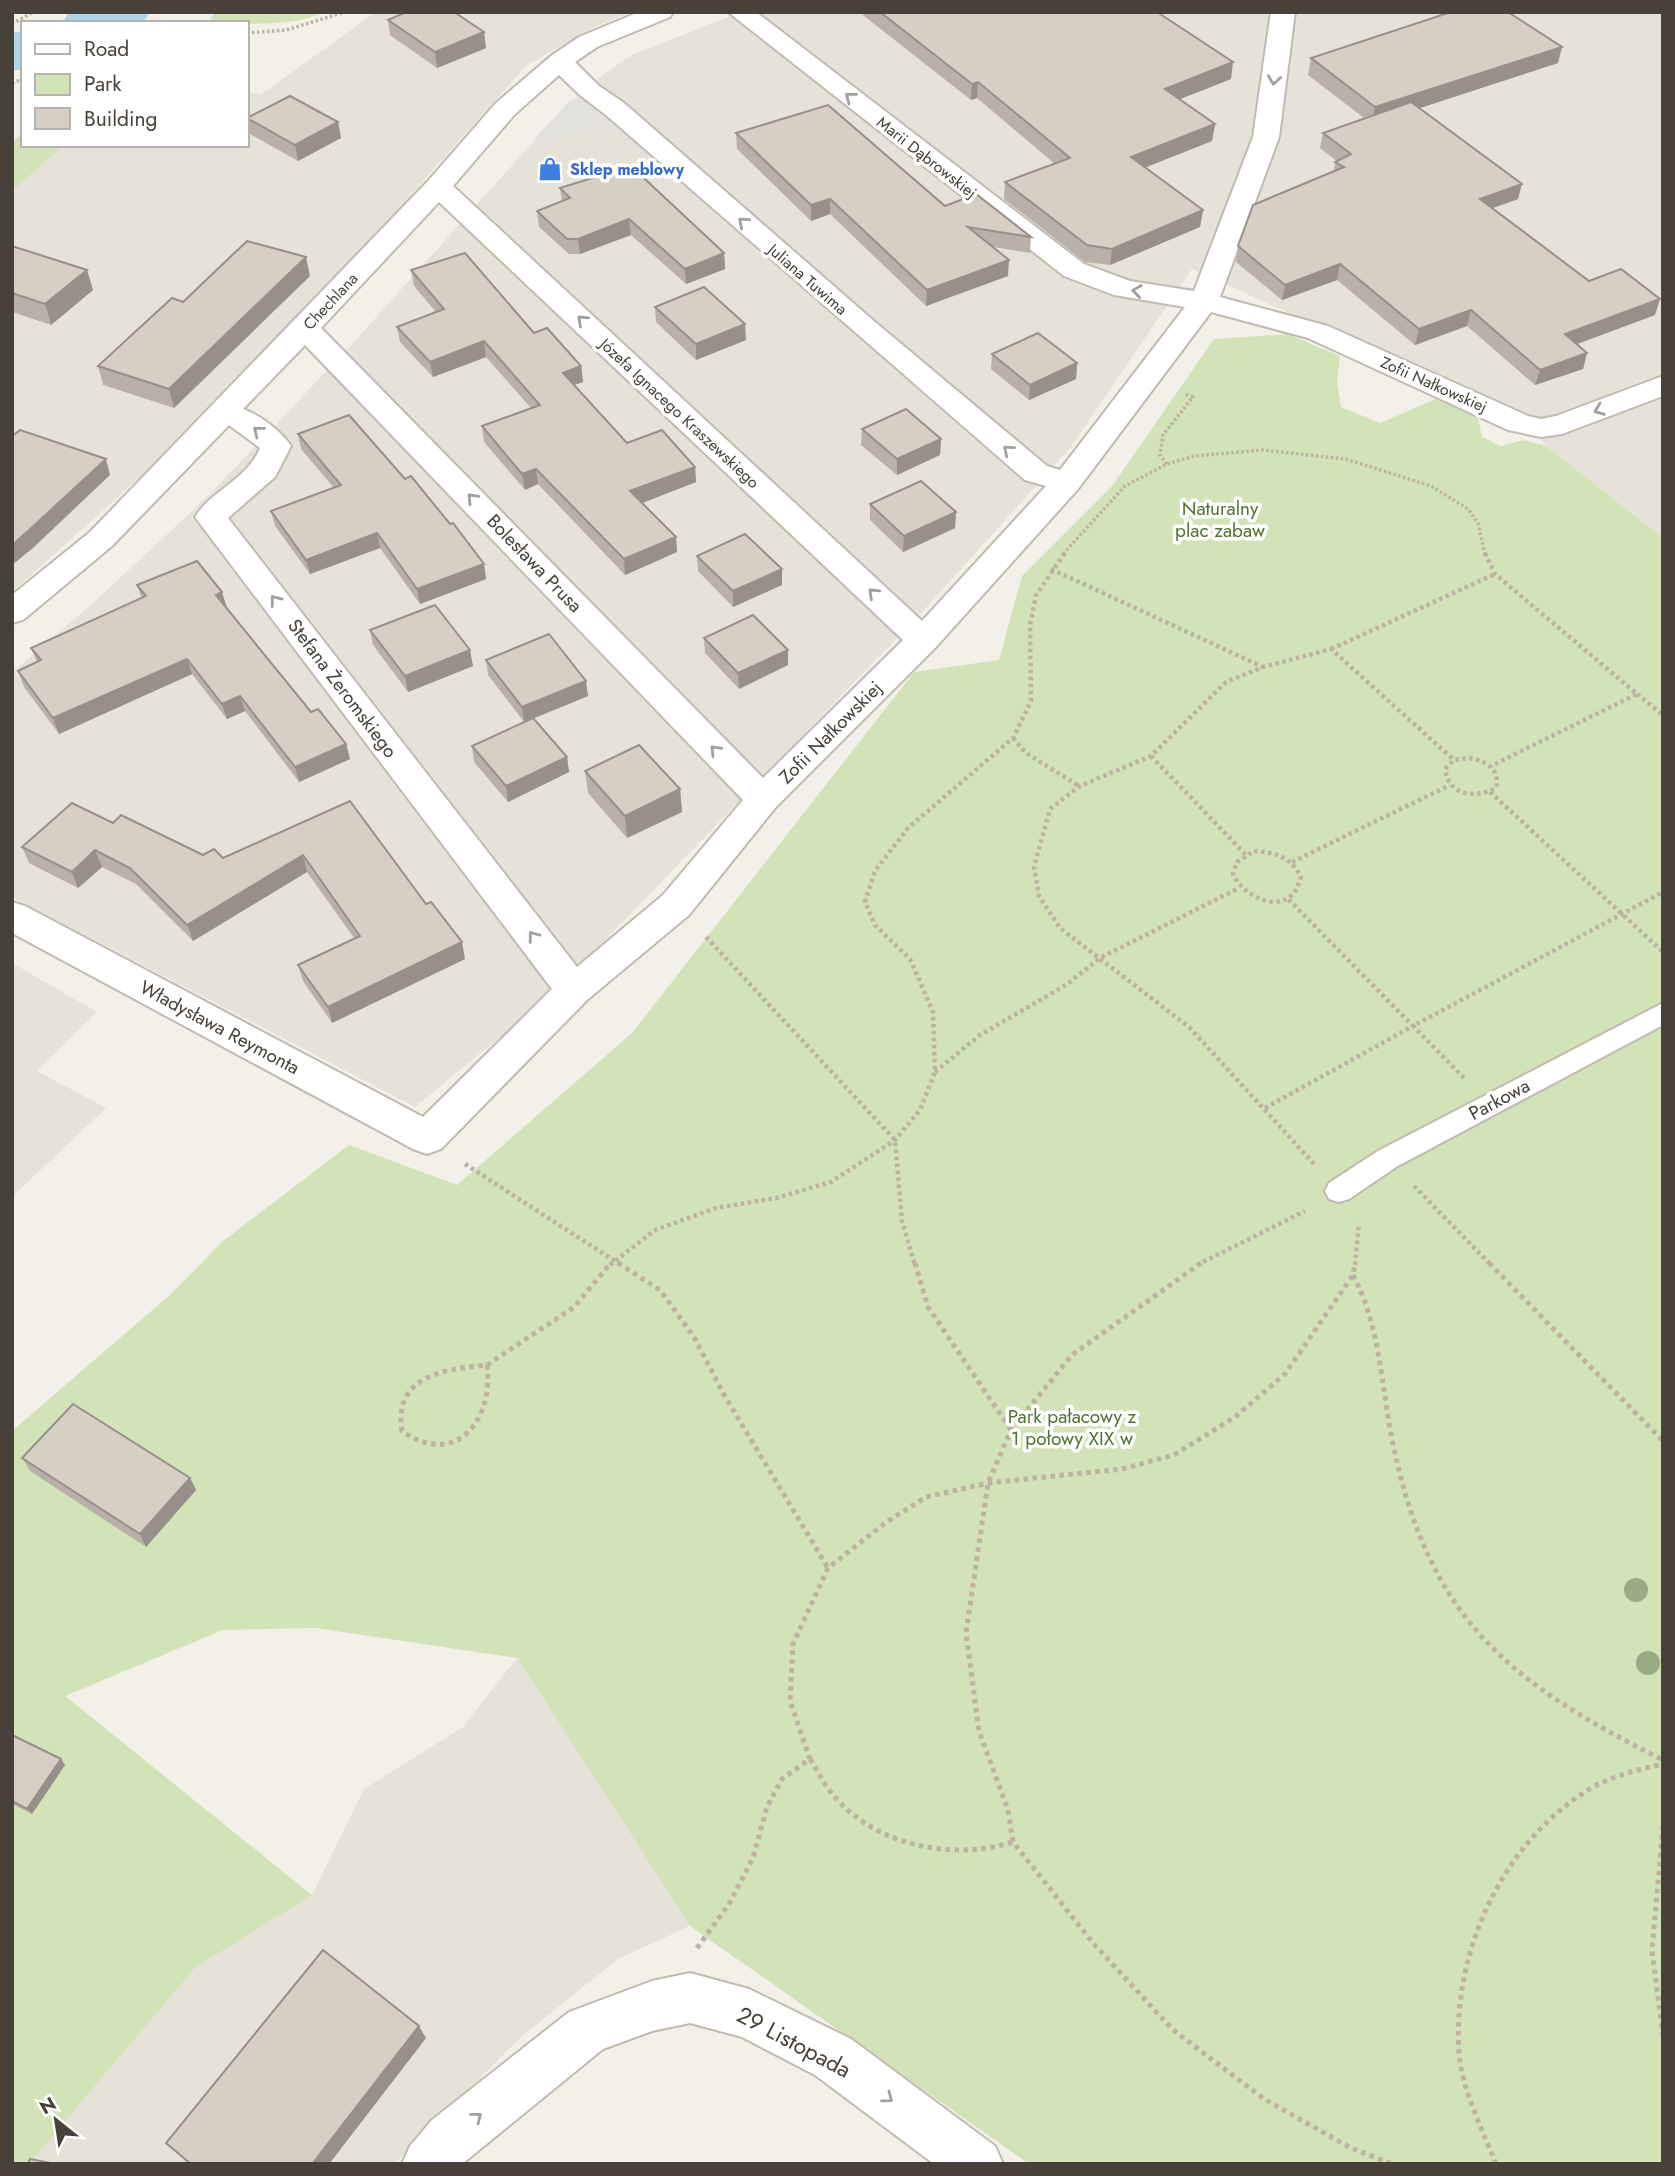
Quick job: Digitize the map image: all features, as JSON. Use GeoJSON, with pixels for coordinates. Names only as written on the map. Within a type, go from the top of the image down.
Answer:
{"type":"FeatureCollection","features":[{"type":"Feature","properties":{"kind":"street","name":"Chechlana"},"geometry":{"type":"LineString","coordinates":[[12,612],[101,539],[438,187],[505,109],[560,61],[588,42],[661,12]]}},
{"type":"Feature","properties":{"kind":"street","name":"Marii Dąbrowskiej"},"geometry":{"type":"LineString","coordinates":[[740,12],[1074,271],[1124,289],[1204,301]]}},
{"type":"Feature","properties":{"kind":"street","name":"Zofii Nałkowskiej"},"geometry":{"type":"LineString","coordinates":[[427,1138],[574,990],[676,905],[762,799],[923,640],[1067,482],[1145,382],[1204,301],[1266,138],[1283,12]]}},
{"type":"Feature","properties":{"kind":"street","name":"Juliana Tuwima"},"geometry":{"type":"LineString","coordinates":[[560,61],[590,91],[615,109],[660,151],[1035,473],[1067,482]]}},
{"type":"Feature","properties":{"kind":"street","name":"Józefa Ignacego Kraszewskiego"},"geometry":{"type":"LineString","coordinates":[[438,187],[923,640]]}},
{"type":"Feature","properties":{"kind":"street","name":"Zofii Nałkowskiej"},"geometry":{"type":"LineString","coordinates":[[1204,301],[1318,332],[1519,423],[1541,428],[1562,425],[1663,385]]}},
{"type":"Feature","properties":{"kind":"street","name":"Bolesława Prusa"},"geometry":{"type":"LineString","coordinates":[[305,328],[762,799]]}},
{"type":"Feature","properties":{"kind":"street","name":"Stefana Żeromskiego"},"geometry":{"type":"LineString","coordinates":[[222,412],[242,419],[276,446],[270,466],[251,485],[225,500],[211,517],[574,990]]}},
{"type":"Feature","properties":{"kind":"street","name":"Władysława Reymonta"},"geometry":{"type":"LineString","coordinates":[[12,916],[427,1138]]}},
{"type":"Feature","properties":{"kind":"street","name":"29 Listopada"},"geometry":{"type":"LineString","coordinates":[[428,2164],[450,2138],[587,2030],[652,2006],[690,1998],[749,2014],[833,2057],[977,2164]]}},
{"type":"Feature","properties":{"kind":"lane","name":"Parkowa"},"geometry":{"type":"LineString","coordinates":[[1339,1191],[1387,1159],[1663,1013]]}},
{"type":"Feature","properties":{"kind":"path"},"geometry":{"type":"LineString","coordinates":[[12,24],[33,12]]}},
{"type":"Feature","properties":{"kind":"path"},"geometry":{"type":"LineString","coordinates":[[248,33],[286,30],[345,12]]}},
{"type":"Feature","properties":{"kind":"path"},"geometry":{"type":"LineString","coordinates":[[487,1365],[491,1379],[488,1400],[482,1415],[461,1438],[444,1445],[422,1444],[402,1431],[398,1417],[402,1400],[424,1378],[461,1367],[487,1365],[574,1307],[615,1259],[655,1230],[716,1208],[776,1198],[831,1182],[895,1140],[920,1110],[935,1072],[933,1012],[910,959],[875,925],[865,902],[874,871],[908,828],[1013,738],[1031,701],[1030,625],[1036,595],[1052,569],[1125,486],[1167,464],[1194,456],[1263,450],[1345,459],[1431,486],[1468,509],[1478,523],[1487,561],[1494,575],[1663,715]]}},
{"type":"Feature","properties":{"kind":"path"},"geometry":{"type":"LineString","coordinates":[[1052,569],[1263,667]]}},
{"type":"Feature","properties":{"kind":"path"},"geometry":{"type":"LineString","coordinates":[[1013,1842],[995,1850],[946,1850],[901,1840],[865,1823],[835,1797],[810,1759],[790,1701],[793,1644],[828,1568],[886,1523],[926,1497],[988,1483],[1122,1469],[1174,1455],[1235,1417],[1285,1374],[1353,1275],[1360,1227],[1354,1208],[1189,1027],[1060,928],[1039,896],[1034,867],[1049,809],[1080,786],[1150,756],[1226,682],[1263,667],[1331,649],[1494,575]]}},
{"type":"Feature","properties":{"kind":"path"},"geometry":{"type":"LineString","coordinates":[[1331,649],[1454,760]]}},
{"type":"Feature","properties":{"kind":"path"},"geometry":{"type":"LineString","coordinates":[[1490,766],[1637,694]]}},
{"type":"Feature","properties":{"kind":"path"},"geometry":{"type":"LineString","coordinates":[[1013,738],[1026,753],[1080,786]]}},
{"type":"Feature","properties":{"kind":"path"},"geometry":{"type":"LineString","coordinates":[[1150,756],[1246,855]]}},
{"type":"Feature","properties":{"kind":"path"},"geometry":{"type":"LineString","coordinates":[[1469,758],[1490,766],[1496,771],[1498,783],[1490,792],[1474,796],[1457,791],[1446,780],[1445,769],[1454,760],[1469,758]]}},
{"type":"Feature","properties":{"kind":"path"},"geometry":{"type":"LineString","coordinates":[[1292,862],[1450,785]]}},
{"type":"Feature","properties":{"kind":"path"},"geometry":{"type":"LineString","coordinates":[[1490,792],[1663,952]]}},
{"type":"Feature","properties":{"kind":"path"},"geometry":{"type":"LineString","coordinates":[[1254,851],[1275,852],[1292,862],[1301,877],[1299,885],[1287,898],[1256,899],[1239,888],[1234,881],[1234,866],[1254,851]]}},
{"type":"Feature","properties":{"kind":"path"},"geometry":{"type":"LineString","coordinates":[[935,1072],[979,1035],[1066,985],[1100,958],[1239,888]]}},
{"type":"Feature","properties":{"kind":"path"},"geometry":{"type":"LineString","coordinates":[[1265,1108],[1663,892]]}},
{"type":"Feature","properties":{"kind":"path"},"geometry":{"type":"LineString","coordinates":[[1287,898],[1488,1104]]}},
{"type":"Feature","properties":{"kind":"path"},"geometry":{"type":"LineString","coordinates":[[676,905],[895,1140],[902,1221],[928,1307],[1011,1430]]}},
{"type":"Feature","properties":{"kind":"path"},"geometry":{"type":"LineString","coordinates":[[427,1138],[660,1290],[694,1337],[723,1393],[828,1568]]}},
{"type":"Feature","properties":{"kind":"path"},"geometry":{"type":"LineString","coordinates":[[1387,1159],[1663,1441]]}},
{"type":"Feature","properties":{"kind":"path"},"geometry":{"type":"LineString","coordinates":[[1290,1219],[1193,1267],[1072,1355],[1011,1430],[988,1483],[966,1633],[979,1731],[1008,1810],[1013,1842],[1093,1943],[1172,2029],[1264,2099],[1351,2148],[1392,2164]]}},
{"type":"Feature","properties":{"kind":"path"},"geometry":{"type":"LineString","coordinates":[[1353,1275],[1367,1300],[1379,1343],[1382,1380],[1400,1482],[1432,1566],[1461,1611],[1497,1654],[1548,1694],[1598,1727],[1663,1762]]}},
{"type":"Feature","properties":{"kind":"path"},"geometry":{"type":"LineString","coordinates":[[690,1998],[688,1964],[729,1904],[753,1858],[767,1807],[782,1779],[810,1759]]}},
{"type":"Feature","properties":{"kind":"path"},"geometry":{"type":"LineString","coordinates":[[1496,2164],[1466,2089],[1459,2052],[1461,1997],[1468,1961],[1486,1908],[1508,1867],[1531,1840],[1568,1807],[1594,1788],[1626,1772],[1663,1762]]}},
{"type":"Feature","properties":{"kind":"path"},"geometry":{"type":"LineString","coordinates":[[1663,1826],[1652,1951],[1663,2035]]}},
{"type":"Feature","properties":{"kind":"shaded area"},"geometry":{"type":"Polygon","coordinates":[[[376,12],[632,12],[594,27],[527,65],[290,330],[140,477],[12,592],[12,191],[62,147],[248,147],[248,91],[260,95],[376,12]]]}},
{"type":"Feature","properties":{"kind":"shaded area"},"geometry":{"type":"Polygon","coordinates":[[[742,12],[1663,12],[1663,538],[1546,446],[1523,412],[1192,269],[1071,447],[924,610],[555,992],[415,1107],[12,897],[12,673],[103,594],[210,494],[355,341],[532,143],[588,86],[631,55],[742,12]]]}},
{"type":"Feature","properties":{"kind":"shaded area"},"geometry":{"type":"Polygon","coordinates":[[[590,91],[660,151],[641,157],[605,124],[543,144],[536,137],[568,103],[590,91]]]}},
{"type":"Feature","properties":{"kind":"shaded area"},"geometry":{"type":"Polygon","coordinates":[[[12,963],[97,1012],[37,1071],[106,1108],[12,1197],[12,963]]]}},
{"type":"Feature","properties":{"kind":"shaded area"},"geometry":{"type":"Polygon","coordinates":[[[517,1658],[690,1926],[618,1959],[522,2036],[394,2164],[29,2164],[195,1968],[312,1895],[364,1789],[463,1727],[517,1658]]]}},
{"type":"Feature","properties":{"kind":"green space"},"geometry":{"type":"Polygon","coordinates":[[[215,12],[324,12],[283,23],[209,21],[215,12]]]}},
{"type":"Feature","properties":{"kind":"green space"},"geometry":{"type":"Polygon","coordinates":[[[21,135],[21,147],[62,147],[12,191],[12,142],[21,135]]]}},
{"type":"Feature","properties":{"kind":"green space","name":"Park pałacowy z 1 połowy XIX w"},"geometry":{"type":"Polygon","coordinates":[[[1288,334],[1340,356],[1337,381],[1341,407],[1380,423],[1440,397],[1477,414],[1482,437],[1501,446],[1523,440],[1546,446],[1663,538],[1663,2164],[1029,2164],[690,1926],[517,1658],[316,1628],[223,1630],[65,1696],[312,1895],[195,1968],[29,2164],[12,2164],[12,1431],[171,1294],[223,1241],[349,1145],[457,1185],[632,1033],[914,672],[999,660],[1022,576],[1112,486],[1214,339],[1288,334]]]}},
{"type":"Feature","properties":{"kind":"building"},"geometry":{"type":"Polygon","coordinates":[[[406,12],[454,12],[484,32],[435,52],[388,20],[406,12]]]}},
{"type":"Feature","properties":{"kind":"building"},"geometry":{"type":"Polygon","coordinates":[[[880,12],[1157,12],[1233,62],[1165,89],[1215,124],[1131,157],[1203,210],[1112,249],[1087,245],[1005,182],[1070,158],[978,82],[972,84],[880,12]]]}},
{"type":"Feature","properties":{"kind":"building"},"geometry":{"type":"Polygon","coordinates":[[[1451,12],[1508,12],[1562,47],[1375,107],[1311,58],[1451,12]]]}},
{"type":"Feature","properties":{"kind":"building"},"geometry":{"type":"Polygon","coordinates":[[[290,96],[338,122],[295,145],[248,117],[290,96]]]}},
{"type":"Feature","properties":{"kind":"building"},"geometry":{"type":"Polygon","coordinates":[[[1411,102],[1522,184],[1480,199],[1589,281],[1621,269],[1660,299],[1565,334],[1587,353],[1540,370],[1471,310],[1419,329],[1340,264],[1285,285],[1238,246],[1253,205],[1344,167],[1335,162],[1351,154],[1323,133],[1411,102]]]}},
{"type":"Feature","properties":{"kind":"building"},"geometry":{"type":"Polygon","coordinates":[[[828,105],[945,206],[976,194],[1031,237],[968,227],[1009,260],[927,290],[830,199],[811,205],[736,133],[828,105]]]}},
{"type":"Feature","properties":{"kind":"building"},"geometry":{"type":"Polygon","coordinates":[[[631,166],[724,253],[685,269],[629,219],[578,239],[567,239],[537,211],[570,198],[560,188],[631,166]]]}},
{"type":"Feature","properties":{"kind":"building"},"geometry":{"type":"Polygon","coordinates":[[[247,241],[306,257],[169,389],[98,366],[172,298],[183,302],[247,241]]]}},
{"type":"Feature","properties":{"kind":"building"},"geometry":{"type":"Polygon","coordinates":[[[12,246],[87,270],[45,304],[12,293],[12,246]]]}},
{"type":"Feature","properties":{"kind":"building"},"geometry":{"type":"Polygon","coordinates":[[[465,253],[534,333],[547,328],[581,366],[563,373],[627,443],[662,430],[695,467],[630,491],[676,537],[624,559],[536,469],[522,474],[482,426],[540,405],[484,341],[430,362],[397,327],[444,309],[411,270],[465,253]]]}},
{"type":"Feature","properties":{"kind":"building"},"geometry":{"type":"Polygon","coordinates":[[[704,287],[745,324],[696,344],[655,307],[704,287]]]}},
{"type":"Feature","properties":{"kind":"building"},"geometry":{"type":"Polygon","coordinates":[[[1038,333],[1077,363],[1030,385],[992,354],[1038,333]]]}},
{"type":"Feature","properties":{"kind":"building"},"geometry":{"type":"Polygon","coordinates":[[[906,409],[941,439],[897,459],[862,429],[906,409]]]}},
{"type":"Feature","properties":{"kind":"building"},"geometry":{"type":"Polygon","coordinates":[[[349,415],[405,479],[411,476],[450,524],[453,523],[484,564],[417,589],[377,533],[306,560],[271,511],[341,485],[298,434],[349,415]]]}},
{"type":"Feature","properties":{"kind":"building"},"geometry":{"type":"Polygon","coordinates":[[[20,430],[106,459],[12,545],[12,436],[20,430]]]}},
{"type":"Feature","properties":{"kind":"building"},"geometry":{"type":"Polygon","coordinates":[[[921,481],[956,512],[904,536],[870,504],[921,481]]]}},
{"type":"Feature","properties":{"kind":"building"},"geometry":{"type":"Polygon","coordinates":[[[745,534],[782,569],[733,591],[697,556],[745,534]]]}},
{"type":"Feature","properties":{"kind":"building"},"geometry":{"type":"Polygon","coordinates":[[[197,561],[222,592],[216,595],[311,712],[318,709],[346,744],[295,767],[240,696],[222,704],[187,659],[53,718],[18,671],[41,660],[31,648],[146,596],[137,585],[197,561]]]}},
{"type":"Feature","properties":{"kind":"building"},"geometry":{"type":"Polygon","coordinates":[[[435,605],[470,650],[405,676],[370,630],[435,605]]]}},
{"type":"Feature","properties":{"kind":"building"},"geometry":{"type":"Polygon","coordinates":[[[753,615],[788,650],[738,673],[704,638],[753,615]]]}},
{"type":"Feature","properties":{"kind":"building"},"geometry":{"type":"Polygon","coordinates":[[[549,634],[586,681],[522,707],[486,660],[549,634]]]}},
{"type":"Feature","properties":{"kind":"building"},"geometry":{"type":"Polygon","coordinates":[[[533,718],[567,757],[506,786],[472,746],[533,718]]]}},
{"type":"Feature","properties":{"kind":"building"},"geometry":{"type":"Polygon","coordinates":[[[639,745],[680,789],[625,816],[585,771],[639,745]]]}},
{"type":"Feature","properties":{"kind":"building"},"geometry":{"type":"Polygon","coordinates":[[[350,801],[426,904],[431,902],[462,942],[328,1007],[298,965],[360,936],[303,855],[187,925],[130,868],[95,850],[72,872],[22,847],[72,803],[113,823],[121,815],[203,855],[214,849],[223,858],[350,801]]]}},
{"type":"Feature","properties":{"kind":"building"},"geometry":{"type":"Polygon","coordinates":[[[73,1404],[190,1478],[140,1534],[22,1458],[73,1404]]]}},
{"type":"Feature","properties":{"kind":"building"},"geometry":{"type":"Polygon","coordinates":[[[12,1735],[61,1759],[27,1809],[12,1801],[12,1735]]]}},
{"type":"Feature","properties":{"kind":"building"},"geometry":{"type":"Polygon","coordinates":[[[323,1950],[419,2026],[312,2164],[191,2164],[166,2143],[323,1950]]]}},
{"type":"Feature","properties":{"kind":"building"},"geometry":{"type":"Polygon","coordinates":[[[30,2159],[56,2164],[28,2164],[30,2159]]]}},
{"type":"Feature","properties":{"kind":"waterway"},"geometry":{"type":"LineString","coordinates":[[97,21],[120,12]]}},
{"type":"Feature","properties":{"kind":"waterway"},"geometry":{"type":"LineString","coordinates":[[12,53],[21,50]]}},
{"type":"Feature","properties":{"kind":"place","name":"Sklep meblowy"},"geometry":{"type":"Point","coordinates":[550,169]}},
{"type":"Feature","properties":{"kind":"park label","name":"Naturalny plac zabaw"},"geometry":{"type":"Point","coordinates":[1220,519]}}]}
